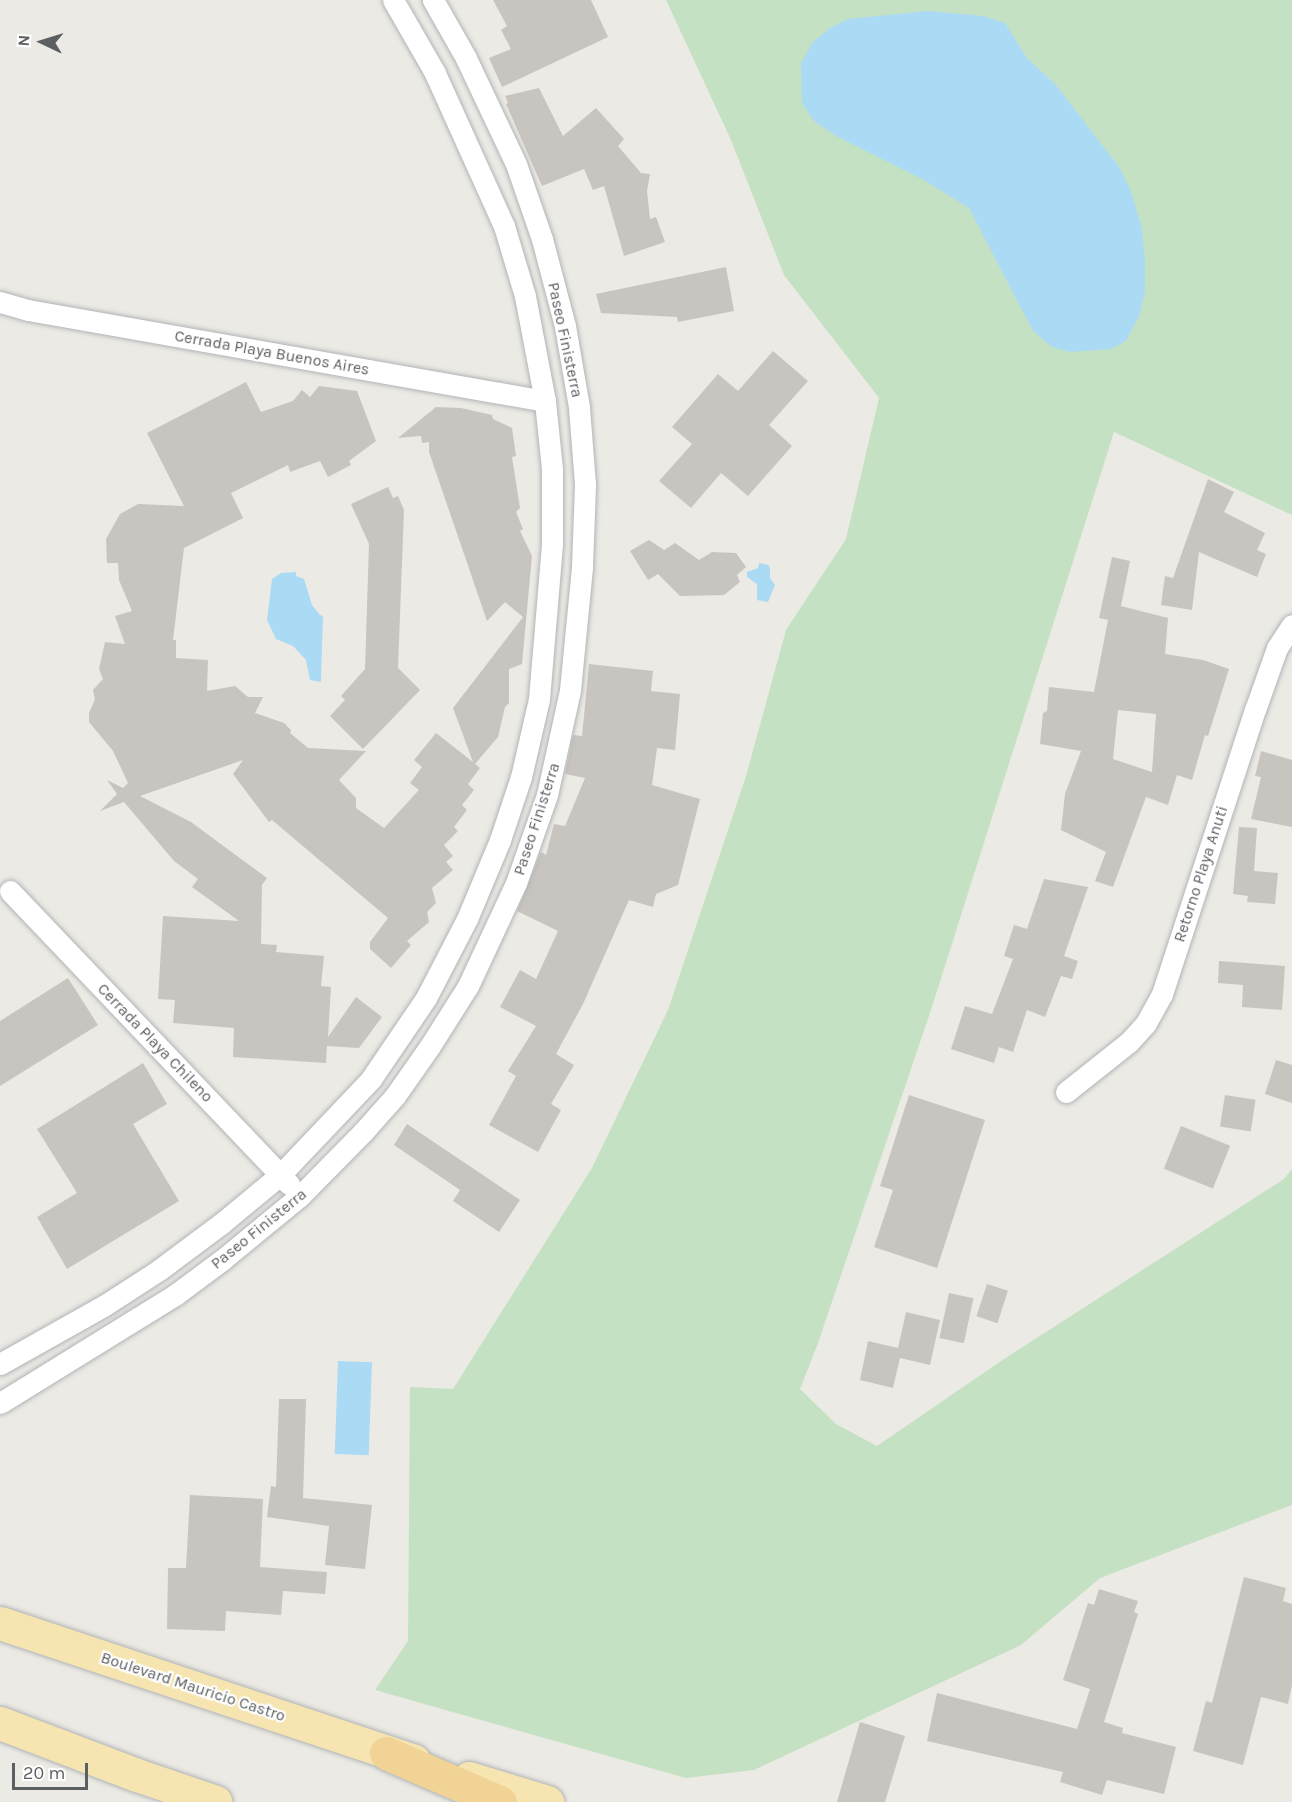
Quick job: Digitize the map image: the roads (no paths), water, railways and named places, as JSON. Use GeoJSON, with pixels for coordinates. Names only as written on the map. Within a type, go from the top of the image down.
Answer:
{"type":"FeatureCollection","features":[{"type":"Feature","properties":{"kind":"highway","name":"Boulevard Mauricio Castro"},"geometry":{"type":"LineString","coordinates":[[386,1752],[500,1802]]}},
{"type":"Feature","properties":{"kind":"main road","name":"Boulevard Mauricio Castro"},"geometry":{"type":"LineString","coordinates":[[0,1623],[386,1752],[547,1802]]}},
{"type":"Feature","properties":{"kind":"main road"},"geometry":{"type":"LineString","coordinates":[[0,1723],[216,1802]]}},
{"type":"Feature","properties":{"kind":"street","name":"Paseo Finisterra"},"geometry":{"type":"LineString","coordinates":[[0,1364],[105,1305],[159,1270],[222,1223],[281,1174],[370,1078],[426,998],[467,919],[500,840],[521,777],[539,699],[548,614],[552,490],[545,401],[525,296],[504,226],[435,73],[393,0]]}},
{"type":"Feature","properties":{"kind":"street","name":"Paseo Finisterra"},"geometry":{"type":"LineString","coordinates":[[0,1403],[175,1295],[222,1260],[300,1196],[395,1096],[468,986],[493,936],[533,837],[552,774],[570,690],[583,544],[585,484],[579,407],[565,326],[545,250],[516,164],[466,58],[433,0]]}},
{"type":"Feature","properties":{"kind":"street","name":"Cerrada Playa Buenos Aires"},"geometry":{"type":"LineString","coordinates":[[0,302],[38,312],[545,401]]}},
{"type":"Feature","properties":{"kind":"street","name":"Retorno Playa Anuti"},"geometry":{"type":"LineString","coordinates":[[1066,1092],[1129,1042],[1146,1023],[1162,994],[1259,699],[1277,648],[1292,625]]}},
{"type":"Feature","properties":{"kind":"street","name":"Cerrada Playa Chileno"},"geometry":{"type":"LineString","coordinates":[[10,891],[300,1196]]}},
{"type":"Feature","properties":{"kind":"street"},"geometry":{"type":"LineString","coordinates":[[370,1078],[395,1096]]}},
{"type":"Feature","properties":{"kind":"water"},"geometry":{"type":"Polygon","coordinates":[[[928,11],[983,16],[1005,23],[1027,58],[1056,85],[1119,167],[1131,191],[1142,229],[1145,259],[1145,291],[1139,316],[1126,341],[1111,349],[1070,352],[1052,347],[1033,331],[969,208],[922,179],[836,136],[814,121],[802,103],[801,63],[812,43],[830,28],[848,19],[928,11]]]}},
{"type":"Feature","properties":{"kind":"water"},"geometry":{"type":"Polygon","coordinates":[[[759,563],[768,565],[770,578],[775,585],[768,602],[757,600],[757,584],[747,577],[747,572],[758,568],[759,563]]]}},
{"type":"Feature","properties":{"kind":"water"},"geometry":{"type":"Polygon","coordinates":[[[296,572],[296,576],[304,579],[312,605],[323,616],[321,682],[310,680],[306,660],[293,646],[276,639],[267,620],[272,579],[281,573],[296,572]]]}},
{"type":"Feature","properties":{"kind":"water"},"geometry":{"type":"Polygon","coordinates":[[[338,1361],[372,1362],[369,1455],[335,1454],[338,1361]]]}}]}
